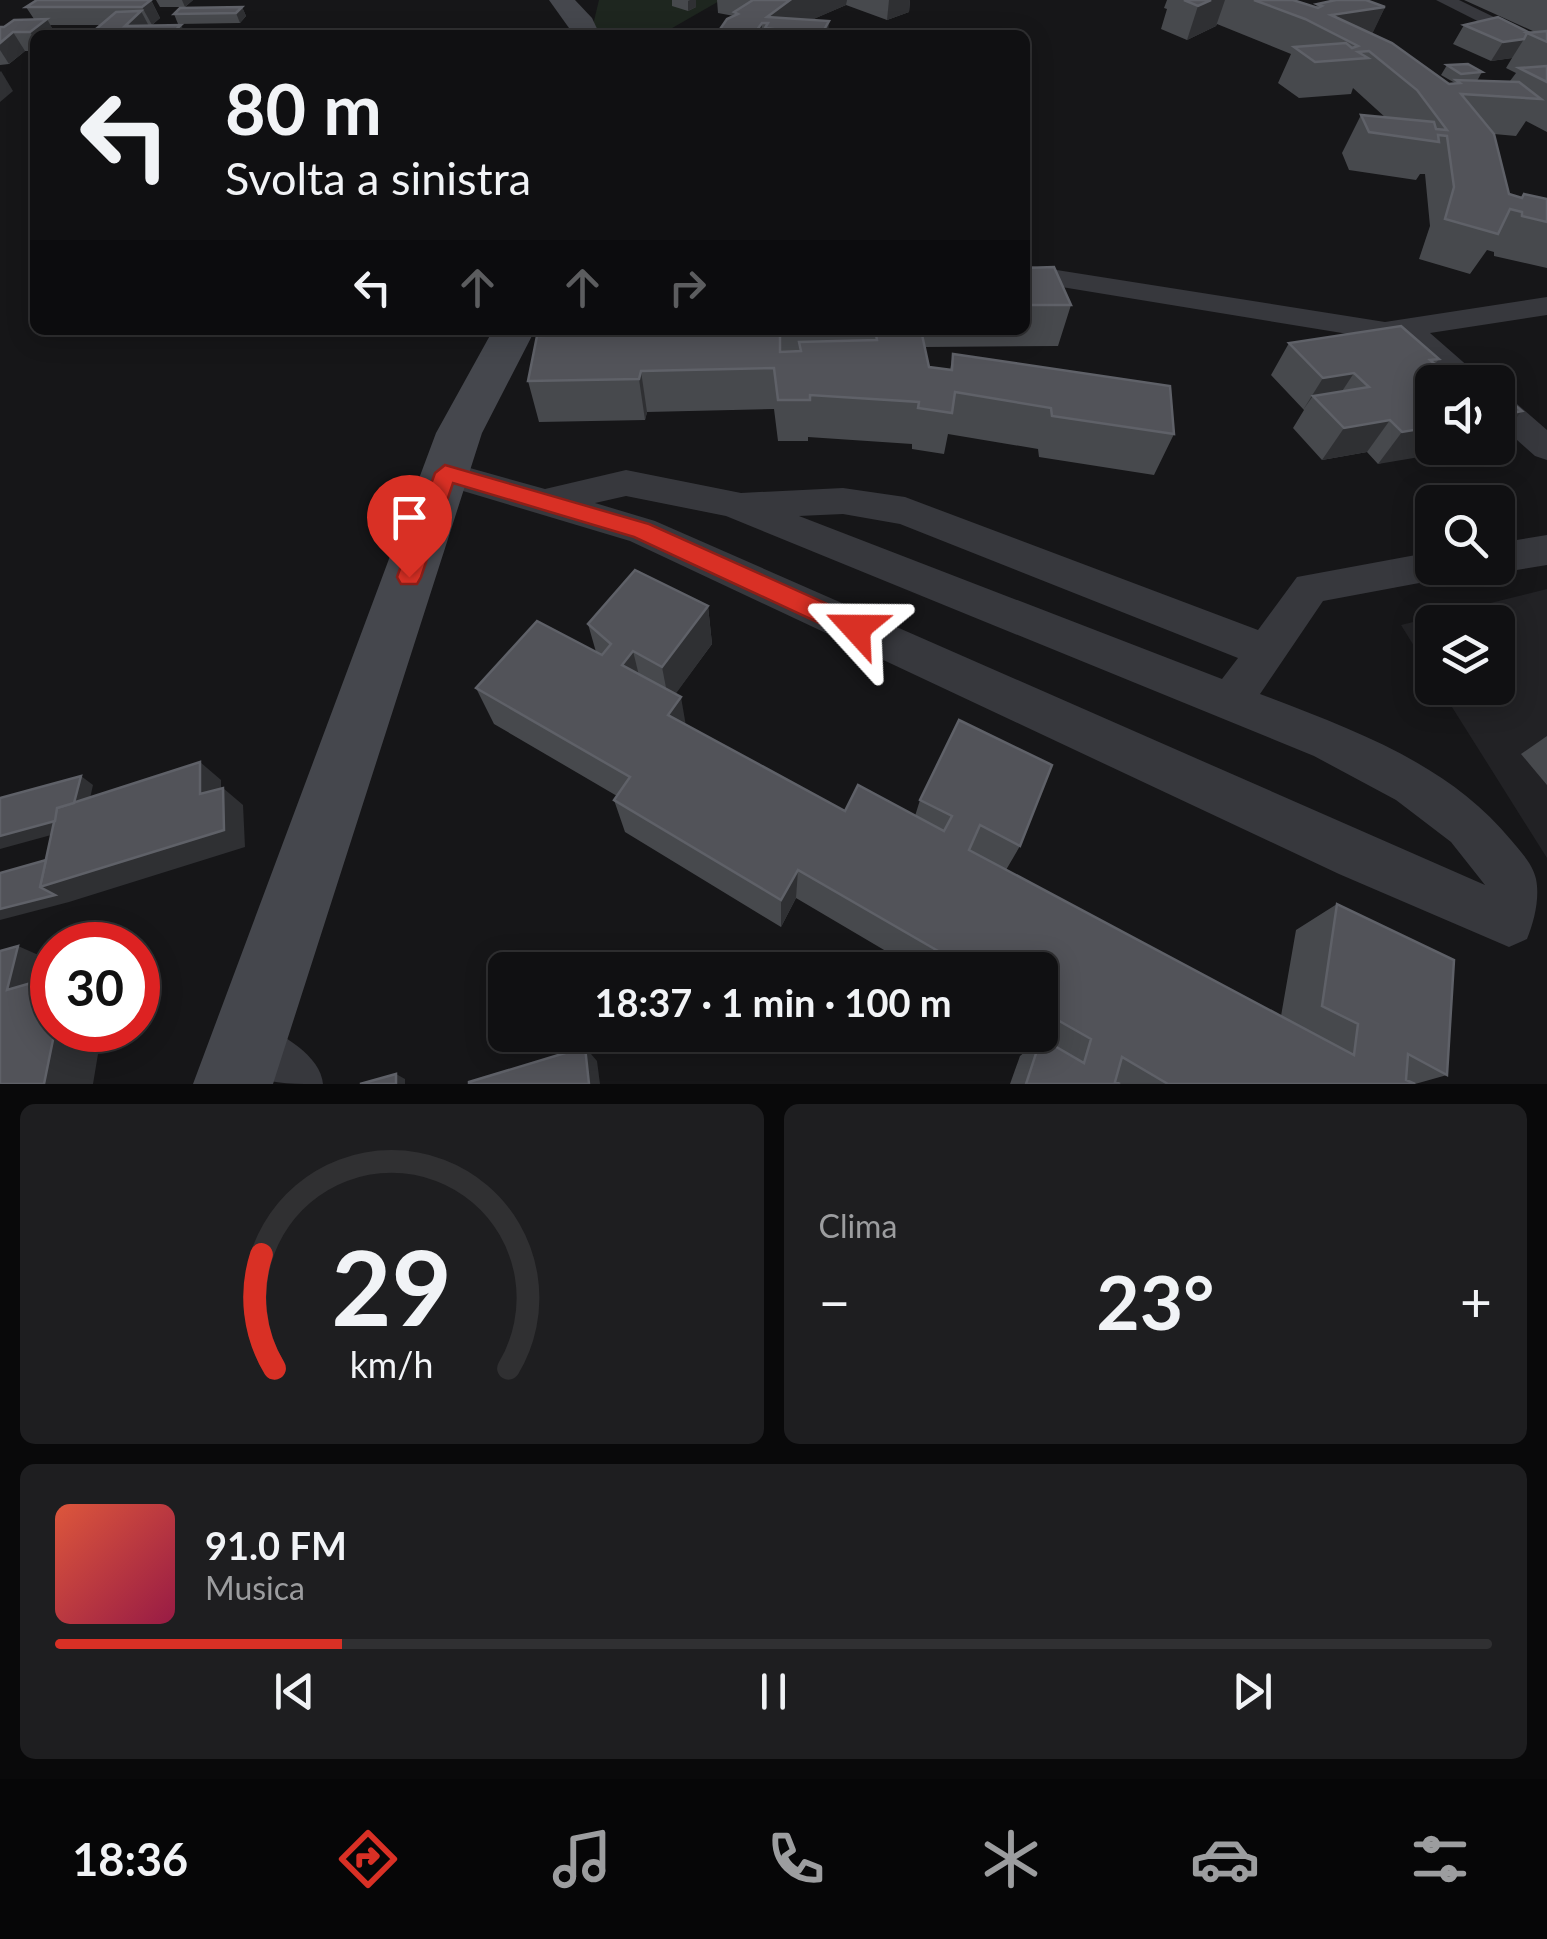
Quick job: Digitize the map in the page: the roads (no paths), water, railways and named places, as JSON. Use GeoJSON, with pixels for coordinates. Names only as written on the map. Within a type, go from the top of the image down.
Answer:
{"type":"FeatureCollection","features":[{"type":"Feature","properties":{"kind":"street"},"geometry":{"type":"LineString","coordinates":[[561,0],[586,20]]}},
{"type":"Feature","properties":{"kind":"street"},"geometry":{"type":"LineString","coordinates":[[1446,0],[1547,50]]}},
{"type":"Feature","properties":{"kind":"street"},"geometry":{"type":"LineString","coordinates":[[1030,274],[1385,331],[1547,306]]}},
{"type":"Feature","properties":{"kind":"street"},"geometry":{"type":"LineString","coordinates":[[1405,328],[1450,365]]}},
{"type":"Feature","properties":{"kind":"street"},"geometry":{"type":"LineString","coordinates":[[296,1081],[239,1065],[459,433],[511,335]]}},
{"type":"Feature","properties":{"kind":"street"},"geometry":{"type":"LineString","coordinates":[[1515,421],[1547,448]]}},
{"type":"Feature","properties":{"kind":"street"},"geometry":{"type":"LineString","coordinates":[[445,473],[642,530],[1356,857],[1509,921],[1511,879],[1468,825],[1412,784],[1330,742],[732,504],[626,483],[550,501]]}},
{"type":"Feature","properties":{"kind":"street"},"geometry":{"type":"LineString","coordinates":[[732,504],[842,501],[905,511],[1265,650]]}},
{"type":"Feature","properties":{"kind":"street"},"geometry":{"type":"LineString","coordinates":[[1515,555],[1547,550]]}},
{"type":"Feature","properties":{"kind":"street"},"geometry":{"type":"LineString","coordinates":[[1230,702],[1310,588],[1415,570]]}}]}
